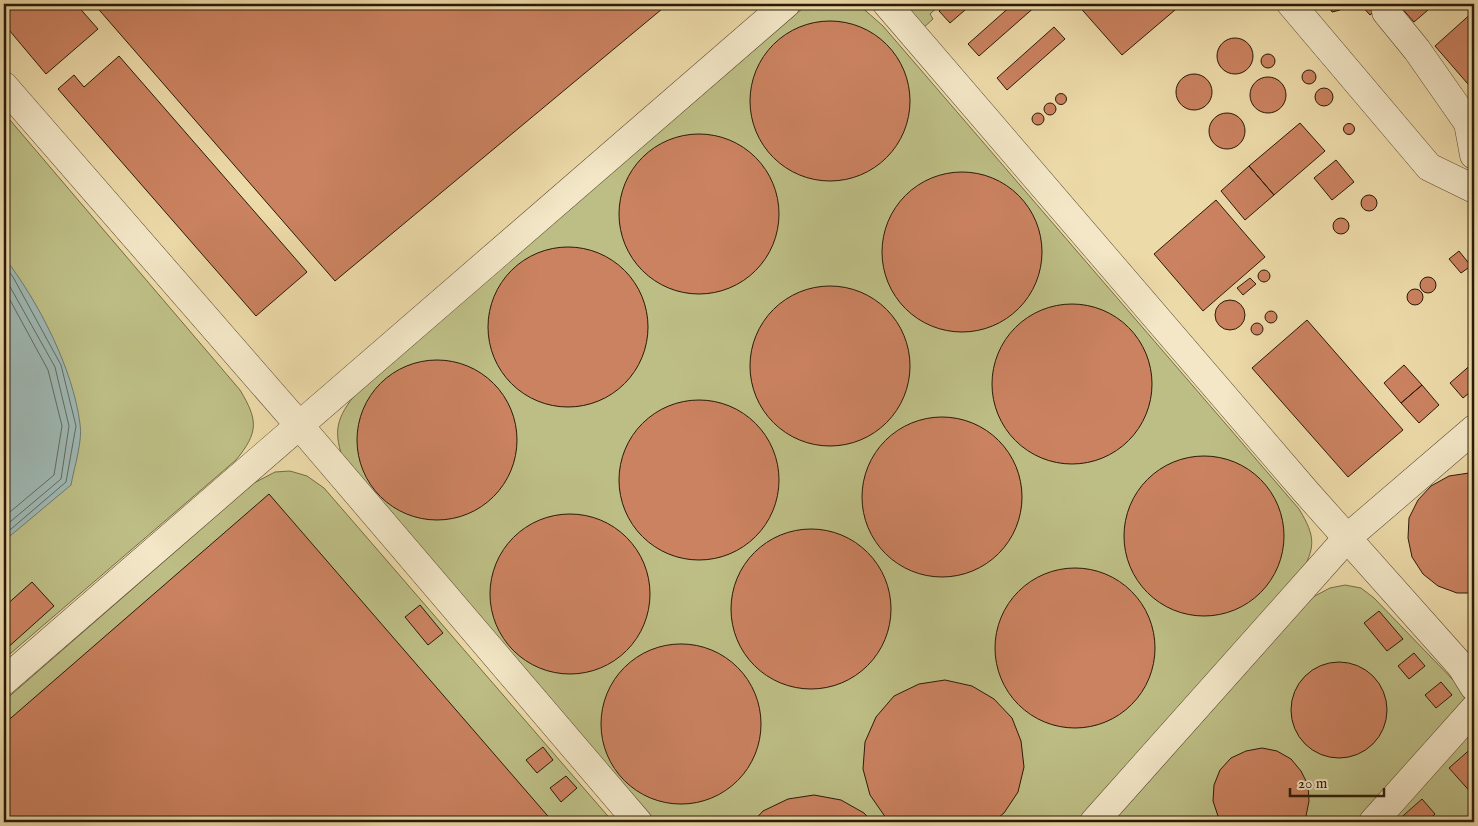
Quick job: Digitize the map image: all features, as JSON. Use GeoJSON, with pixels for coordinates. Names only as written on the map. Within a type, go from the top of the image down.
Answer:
{"type":"FeatureCollection","features":[{"type":"Feature","properties":{"kind":"lane"},"geometry":{"type":"LineString","coordinates":[[4,680],[786,4]]}},
{"type":"Feature","properties":{"kind":"lane"},"geometry":{"type":"LineString","coordinates":[[887,4],[1347,538],[1461,666],[1474,687]]}},
{"type":"Feature","properties":{"kind":"lane"},"geometry":{"type":"LineString","coordinates":[[1290,4],[1429,167],[1474,189]]}},
{"type":"Feature","properties":{"kind":"lane"},"geometry":{"type":"LineString","coordinates":[[1386,12],[1417,50],[1468,123],[1474,156]]}},
{"type":"Feature","properties":{"kind":"lane"},"geometry":{"type":"LineString","coordinates":[[4,86],[299,425],[638,822]]}},
{"type":"Feature","properties":{"kind":"lane"},"geometry":{"type":"LineString","coordinates":[[1094,822],[1347,538],[1474,429]]}},
{"type":"Feature","properties":{"kind":"lane"},"geometry":{"type":"LineString","coordinates":[[1373,822],[1474,709]]}},
{"type":"Feature","properties":{"kind":"green space"},"geometry":{"type":"Polygon","coordinates":[[[813,4],[858,4],[883,26],[1299,509],[1309,527],[1312,542],[1311,550],[1309,558],[1299,576],[1080,822],[655,822],[345,464],[341,452],[338,442],[338,425],[345,409],[358,391],[803,8],[813,4]]]}},
{"type":"Feature","properties":{"kind":"green space"},"geometry":{"type":"Polygon","coordinates":[[[900,4],[941,4],[930,14],[933,19],[922,29],[900,4]]]}},
{"type":"Feature","properties":{"kind":"green space"},"geometry":{"type":"Polygon","coordinates":[[[4,113],[240,390],[253,418],[253,426],[249,441],[236,460],[4,659],[4,113]]]}},
{"type":"Feature","properties":{"kind":"green space"},"geometry":{"type":"Polygon","coordinates":[[[290,471],[307,476],[324,488],[613,822],[4,822],[4,701],[254,483],[275,472],[290,471]]]}},
{"type":"Feature","properties":{"kind":"green space"},"geometry":{"type":"Polygon","coordinates":[[[1345,585],[1361,588],[1374,598],[1458,685],[1467,701],[1366,822],[1113,822],[1313,597],[1330,588],[1345,585]]]}},
{"type":"Feature","properties":{"kind":"green space"},"geometry":{"type":"Polygon","coordinates":[[[1474,733],[1474,822],[1389,822],[1462,741],[1474,733]]]}},
{"type":"Feature","properties":{"kind":"water"},"geometry":{"type":"Polygon","coordinates":[[[4,257],[41,314],[62,358],[76,403],[81,431],[71,485],[4,541],[4,257]]]}},
{"type":"Feature","properties":{"kind":"building"},"geometry":{"type":"Polygon","coordinates":[[[4,4],[76,4],[98,29],[46,74],[4,24],[4,4]]]}},
{"type":"Feature","properties":{"kind":"building"},"geometry":{"type":"Polygon","coordinates":[[[94,4],[668,4],[335,281],[94,4]]]}},
{"type":"Feature","properties":{"kind":"building"},"geometry":{"type":"Polygon","coordinates":[[[947,4],[972,4],[950,23],[939,11],[947,4]]]}},
{"type":"Feature","properties":{"kind":"building"},"geometry":{"type":"Polygon","coordinates":[[[1013,4],[1037,5],[979,56],[968,44],[1013,4]]]}},
{"type":"Feature","properties":{"kind":"building"},"geometry":{"type":"Polygon","coordinates":[[[1077,4],[1182,4],[1122,55],[1077,4]]]}},
{"type":"Feature","properties":{"kind":"building"},"geometry":{"type":"Polygon","coordinates":[[[1328,4],[1342,4],[1342,6],[1340,10],[1332,12],[1328,4]]]}},
{"type":"Feature","properties":{"kind":"building"},"geometry":{"type":"Polygon","coordinates":[[[1360,4],[1383,4],[1370,15],[1360,4]]]}},
{"type":"Feature","properties":{"kind":"building"},"geometry":{"type":"Polygon","coordinates":[[[1398,4],[1435,4],[1414,22],[1398,4]]]}},
{"type":"Feature","properties":{"kind":"building"},"geometry":{"type":"Polygon","coordinates":[[[1474,11],[1474,91],[1435,46],[1474,11]]]}},
{"type":"Feature","properties":{"kind":"building"},"geometry":{"type":"Polygon","coordinates":[[[830,21],[861,27],[881,39],[892,50],[904,70],[910,101],[904,132],[892,152],[881,163],[861,175],[830,181],[799,175],[779,163],[768,152],[756,132],[750,101],[756,70],[768,50],[779,39],[799,27],[830,21]]]}},
{"type":"Feature","properties":{"kind":"building"},"geometry":{"type":"Polygon","coordinates":[[[1054,27],[1065,39],[1007,90],[997,78],[1054,27]]]}},
{"type":"Feature","properties":{"kind":"building"},"geometry":{"type":"Polygon","coordinates":[[[1235,38],[1242,39],[1248,43],[1252,49],[1252,63],[1248,69],[1242,73],[1235,74],[1228,73],[1222,69],[1218,63],[1217,56],[1218,49],[1222,43],[1228,39],[1235,38]]]}},
{"type":"Feature","properties":{"kind":"building"},"geometry":{"type":"Polygon","coordinates":[[[1265,54],[1271,54],[1275,61],[1271,68],[1265,68],[1261,64],[1261,58],[1265,54]]]}},
{"type":"Feature","properties":{"kind":"building"},"geometry":{"type":"Polygon","coordinates":[[[119,56],[307,272],[256,316],[58,89],[74,75],[84,87],[119,56]]]}},
{"type":"Feature","properties":{"kind":"building"},"geometry":{"type":"Polygon","coordinates":[[[1306,70],[1312,70],[1316,77],[1312,84],[1306,84],[1302,80],[1302,74],[1306,70]]]}},
{"type":"Feature","properties":{"kind":"building"},"geometry":{"type":"Polygon","coordinates":[[[1194,74],[1201,75],[1207,79],[1211,85],[1211,99],[1207,105],[1201,109],[1194,110],[1187,109],[1181,105],[1177,99],[1176,92],[1177,85],[1181,79],[1187,75],[1194,74]]]}},
{"type":"Feature","properties":{"kind":"building"},"geometry":{"type":"Polygon","coordinates":[[[1268,77],[1275,78],[1281,82],[1285,88],[1285,102],[1281,108],[1275,112],[1268,113],[1261,112],[1255,108],[1251,102],[1250,95],[1251,88],[1255,82],[1261,78],[1268,77]]]}},
{"type":"Feature","properties":{"kind":"building"},"geometry":{"type":"Polygon","coordinates":[[[1324,88],[1330,91],[1333,97],[1330,103],[1324,106],[1318,103],[1315,97],[1318,91],[1324,88]]]}},
{"type":"Feature","properties":{"kind":"building"},"geometry":{"type":"Polygon","coordinates":[[[1061,93],[1067,99],[1061,105],[1055,99],[1061,93]]]}},
{"type":"Feature","properties":{"kind":"building"},"geometry":{"type":"Polygon","coordinates":[[[1050,103],[1056,109],[1050,115],[1044,109],[1050,103]]]}},
{"type":"Feature","properties":{"kind":"building"},"geometry":{"type":"Polygon","coordinates":[[[1038,113],[1044,119],[1038,125],[1032,119],[1038,113]]]}},
{"type":"Feature","properties":{"kind":"building"},"geometry":{"type":"Polygon","coordinates":[[[1227,113],[1234,114],[1240,118],[1244,124],[1244,138],[1240,144],[1234,148],[1227,149],[1220,148],[1214,144],[1210,138],[1209,131],[1210,124],[1214,118],[1220,114],[1227,113]]]}},
{"type":"Feature","properties":{"kind":"building"},"geometry":{"type":"Polygon","coordinates":[[[1300,123],[1325,151],[1274,195],[1249,166],[1300,123]]]}},
{"type":"Feature","properties":{"kind":"building"},"geometry":{"type":"Polygon","coordinates":[[[1349,123],[1355,129],[1349,135],[1343,129],[1349,123]]]}},
{"type":"Feature","properties":{"kind":"building"},"geometry":{"type":"Polygon","coordinates":[[[699,134],[730,140],[750,152],[761,163],[773,183],[779,214],[773,245],[761,265],[750,276],[730,288],[699,294],[668,288],[648,276],[637,265],[625,245],[619,214],[625,183],[637,163],[648,152],[668,140],[699,134]]]}},
{"type":"Feature","properties":{"kind":"building"},"geometry":{"type":"Polygon","coordinates":[[[1336,160],[1354,182],[1332,200],[1314,178],[1336,160]]]}},
{"type":"Feature","properties":{"kind":"building"},"geometry":{"type":"Polygon","coordinates":[[[1249,166],[1274,195],[1245,220],[1221,191],[1249,166]]]}},
{"type":"Feature","properties":{"kind":"building"},"geometry":{"type":"Polygon","coordinates":[[[962,172],[993,178],[1013,190],[1024,201],[1036,221],[1042,252],[1036,283],[1024,303],[1013,314],[993,326],[962,332],[931,326],[911,314],[900,303],[888,283],[882,252],[888,221],[900,201],[911,190],[931,178],[962,172]]]}},
{"type":"Feature","properties":{"kind":"building"},"geometry":{"type":"Polygon","coordinates":[[[1366,195],[1372,195],[1377,200],[1375,209],[1366,211],[1361,206],[1361,200],[1366,195]]]}},
{"type":"Feature","properties":{"kind":"building"},"geometry":{"type":"Polygon","coordinates":[[[1216,200],[1265,257],[1203,311],[1154,254],[1216,200]]]}},
{"type":"Feature","properties":{"kind":"building"},"geometry":{"type":"Polygon","coordinates":[[[1338,218],[1344,218],[1349,223],[1347,232],[1338,234],[1333,229],[1333,223],[1338,218]]]}},
{"type":"Feature","properties":{"kind":"building"},"geometry":{"type":"Polygon","coordinates":[[[568,247],[599,253],[619,265],[630,276],[642,296],[648,327],[642,358],[630,378],[619,389],[599,401],[568,407],[537,401],[517,389],[506,378],[494,358],[488,327],[494,296],[506,276],[517,265],[537,253],[568,247]]]}},
{"type":"Feature","properties":{"kind":"building"},"geometry":{"type":"Polygon","coordinates":[[[1459,251],[1471,266],[1461,273],[1449,259],[1459,251]]]}},
{"type":"Feature","properties":{"kind":"building"},"geometry":{"type":"Polygon","coordinates":[[[1262,270],[1266,270],[1270,276],[1266,282],[1262,282],[1258,278],[1258,274],[1262,270]]]}},
{"type":"Feature","properties":{"kind":"building"},"geometry":{"type":"Polygon","coordinates":[[[1425,277],[1431,277],[1436,282],[1434,291],[1425,293],[1420,288],[1420,282],[1425,277]]]}},
{"type":"Feature","properties":{"kind":"building"},"geometry":{"type":"Polygon","coordinates":[[[1250,278],[1256,284],[1243,295],[1237,288],[1250,278]]]}},
{"type":"Feature","properties":{"kind":"building"},"geometry":{"type":"Polygon","coordinates":[[[830,286],[861,292],[881,304],[892,315],[904,335],[910,366],[904,397],[892,417],[881,428],[861,440],[830,446],[799,440],[779,428],[768,417],[756,397],[750,366],[756,335],[768,315],[779,304],[799,292],[830,286]]]}},
{"type":"Feature","properties":{"kind":"building"},"geometry":{"type":"Polygon","coordinates":[[[1412,289],[1418,289],[1423,294],[1421,303],[1412,305],[1407,300],[1407,294],[1412,289]]]}},
{"type":"Feature","properties":{"kind":"building"},"geometry":{"type":"Polygon","coordinates":[[[1230,300],[1236,301],[1244,309],[1244,321],[1236,329],[1230,330],[1224,329],[1216,321],[1215,315],[1216,309],[1224,301],[1230,300]]]}},
{"type":"Feature","properties":{"kind":"building"},"geometry":{"type":"Polygon","coordinates":[[[1072,304],[1103,310],[1123,322],[1134,333],[1146,353],[1152,384],[1146,415],[1134,435],[1123,446],[1103,458],[1072,464],[1041,458],[1021,446],[1010,435],[998,415],[992,384],[998,353],[1010,333],[1021,322],[1041,310],[1072,304]]]}},
{"type":"Feature","properties":{"kind":"building"},"geometry":{"type":"Polygon","coordinates":[[[1269,311],[1273,311],[1277,317],[1273,323],[1269,323],[1265,319],[1265,315],[1269,311]]]}},
{"type":"Feature","properties":{"kind":"building"},"geometry":{"type":"Polygon","coordinates":[[[1307,320],[1403,430],[1348,477],[1252,368],[1307,320]]]}},
{"type":"Feature","properties":{"kind":"building"},"geometry":{"type":"Polygon","coordinates":[[[1255,323],[1259,323],[1263,329],[1259,335],[1255,335],[1251,331],[1251,327],[1255,323]]]}},
{"type":"Feature","properties":{"kind":"building"},"geometry":{"type":"Polygon","coordinates":[[[437,360],[468,366],[488,378],[499,389],[511,409],[517,440],[511,471],[499,491],[488,502],[468,514],[437,520],[406,514],[386,502],[375,491],[363,471],[357,440],[363,409],[375,389],[386,378],[406,366],[437,360]]]}},
{"type":"Feature","properties":{"kind":"building"},"geometry":{"type":"Polygon","coordinates":[[[1474,362],[1474,389],[1463,398],[1450,383],[1474,362]]]}},
{"type":"Feature","properties":{"kind":"building"},"geometry":{"type":"Polygon","coordinates":[[[1404,365],[1422,385],[1401,403],[1384,383],[1404,365]]]}},
{"type":"Feature","properties":{"kind":"building"},"geometry":{"type":"Polygon","coordinates":[[[1422,385],[1439,405],[1419,423],[1401,403],[1422,385]]]}},
{"type":"Feature","properties":{"kind":"building"},"geometry":{"type":"Polygon","coordinates":[[[699,400],[730,406],[750,418],[761,429],[773,449],[779,480],[773,511],[761,531],[750,542],[730,554],[699,560],[668,554],[648,542],[637,531],[625,511],[619,480],[625,449],[637,429],[648,418],[668,406],[699,400]]]}},
{"type":"Feature","properties":{"kind":"building"},"geometry":{"type":"Polygon","coordinates":[[[942,417],[973,423],[993,435],[1004,446],[1016,466],[1022,497],[1016,528],[1004,548],[993,559],[973,571],[942,577],[911,571],[891,559],[880,548],[868,528],[862,497],[868,466],[880,446],[891,435],[911,423],[942,417]]]}},
{"type":"Feature","properties":{"kind":"building"},"geometry":{"type":"Polygon","coordinates":[[[1204,456],[1235,462],[1255,474],[1266,485],[1278,505],[1284,536],[1278,567],[1266,587],[1255,598],[1235,610],[1204,616],[1173,610],[1153,598],[1142,587],[1130,567],[1124,536],[1130,505],[1142,485],[1153,474],[1173,462],[1204,456]]]}},
{"type":"Feature","properties":{"kind":"building"},"geometry":{"type":"Polygon","coordinates":[[[1474,474],[1474,593],[1457,593],[1438,586],[1423,574],[1412,557],[1408,538],[1409,518],[1418,500],[1431,486],[1449,476],[1474,474]]]}},
{"type":"Feature","properties":{"kind":"building"},"geometry":{"type":"Polygon","coordinates":[[[269,494],[553,822],[4,822],[4,724],[269,494]]]}},
{"type":"Feature","properties":{"kind":"building"},"geometry":{"type":"Polygon","coordinates":[[[570,514],[601,520],[621,532],[632,543],[644,563],[650,594],[644,625],[632,645],[621,656],[601,668],[570,674],[539,668],[519,656],[508,645],[496,625],[490,594],[496,563],[508,543],[519,532],[539,520],[570,514]]]}},
{"type":"Feature","properties":{"kind":"building"},"geometry":{"type":"Polygon","coordinates":[[[811,529],[842,535],[862,547],[873,558],[885,578],[891,609],[885,640],[873,660],[862,671],[842,683],[811,689],[780,683],[760,671],[749,660],[737,640],[731,609],[737,578],[749,558],[760,547],[780,535],[811,529]]]}},
{"type":"Feature","properties":{"kind":"building"},"geometry":{"type":"Polygon","coordinates":[[[1075,568],[1106,574],[1126,586],[1137,597],[1149,617],[1155,648],[1149,679],[1137,699],[1126,710],[1106,722],[1075,728],[1044,722],[1024,710],[1013,699],[1001,679],[995,648],[1001,617],[1013,597],[1024,586],[1044,574],[1075,568]]]}},
{"type":"Feature","properties":{"kind":"building"},"geometry":{"type":"Polygon","coordinates":[[[32,582],[54,606],[5,650],[4,607],[32,582]]]}},
{"type":"Feature","properties":{"kind":"building"},"geometry":{"type":"Polygon","coordinates":[[[420,605],[443,633],[428,645],[405,617],[420,605]]]}},
{"type":"Feature","properties":{"kind":"building"},"geometry":{"type":"Polygon","coordinates":[[[1379,611],[1403,639],[1387,651],[1364,623],[1379,611]]]}},
{"type":"Feature","properties":{"kind":"building"},"geometry":{"type":"Polygon","coordinates":[[[681,644],[712,650],[732,662],[743,673],[755,693],[761,724],[755,755],[743,775],[732,786],[712,798],[681,804],[650,798],[630,786],[619,775],[607,755],[601,724],[607,693],[619,673],[630,662],[650,650],[681,644]]]}},
{"type":"Feature","properties":{"kind":"building"},"geometry":{"type":"Polygon","coordinates":[[[1414,653],[1425,666],[1409,679],[1398,666],[1414,653]]]}},
{"type":"Feature","properties":{"kind":"building"},"geometry":{"type":"Polygon","coordinates":[[[1339,662],[1357,666],[1373,676],[1383,692],[1387,710],[1383,728],[1373,744],[1357,754],[1339,758],[1321,754],[1305,744],[1295,728],[1291,710],[1295,692],[1305,676],[1321,666],[1339,662]]]}},
{"type":"Feature","properties":{"kind":"building"},"geometry":{"type":"Polygon","coordinates":[[[945,680],[972,686],[994,699],[1012,718],[1021,741],[1024,767],[1018,792],[1004,813],[993,822],[893,822],[886,818],[870,795],[863,769],[865,742],[876,717],[894,696],[919,684],[945,680]]]}},
{"type":"Feature","properties":{"kind":"building"},"geometry":{"type":"Polygon","coordinates":[[[1441,682],[1452,695],[1436,708],[1425,695],[1441,682]]]}},
{"type":"Feature","properties":{"kind":"building"},"geometry":{"type":"Polygon","coordinates":[[[1474,746],[1474,796],[1449,768],[1474,746]]]}},
{"type":"Feature","properties":{"kind":"building"},"geometry":{"type":"Polygon","coordinates":[[[543,747],[553,760],[537,773],[526,760],[543,747]]]}},
{"type":"Feature","properties":{"kind":"building"},"geometry":{"type":"Polygon","coordinates":[[[1262,748],[1277,751],[1291,759],[1301,771],[1308,785],[1309,801],[1306,816],[1301,822],[1220,822],[1213,801],[1214,785],[1220,770],[1231,758],[1246,751],[1262,748]]]}},
{"type":"Feature","properties":{"kind":"building"},"geometry":{"type":"Polygon","coordinates":[[[566,776],[577,788],[561,802],[550,788],[566,776]]]}},
{"type":"Feature","properties":{"kind":"building"},"geometry":{"type":"Polygon","coordinates":[[[814,795],[841,800],[864,813],[872,822],[753,822],[763,811],[788,799],[814,795]]]}},
{"type":"Feature","properties":{"kind":"building"},"geometry":{"type":"Polygon","coordinates":[[[1422,799],[1435,814],[1426,822],[1396,822],[1422,799]]]}}]}
